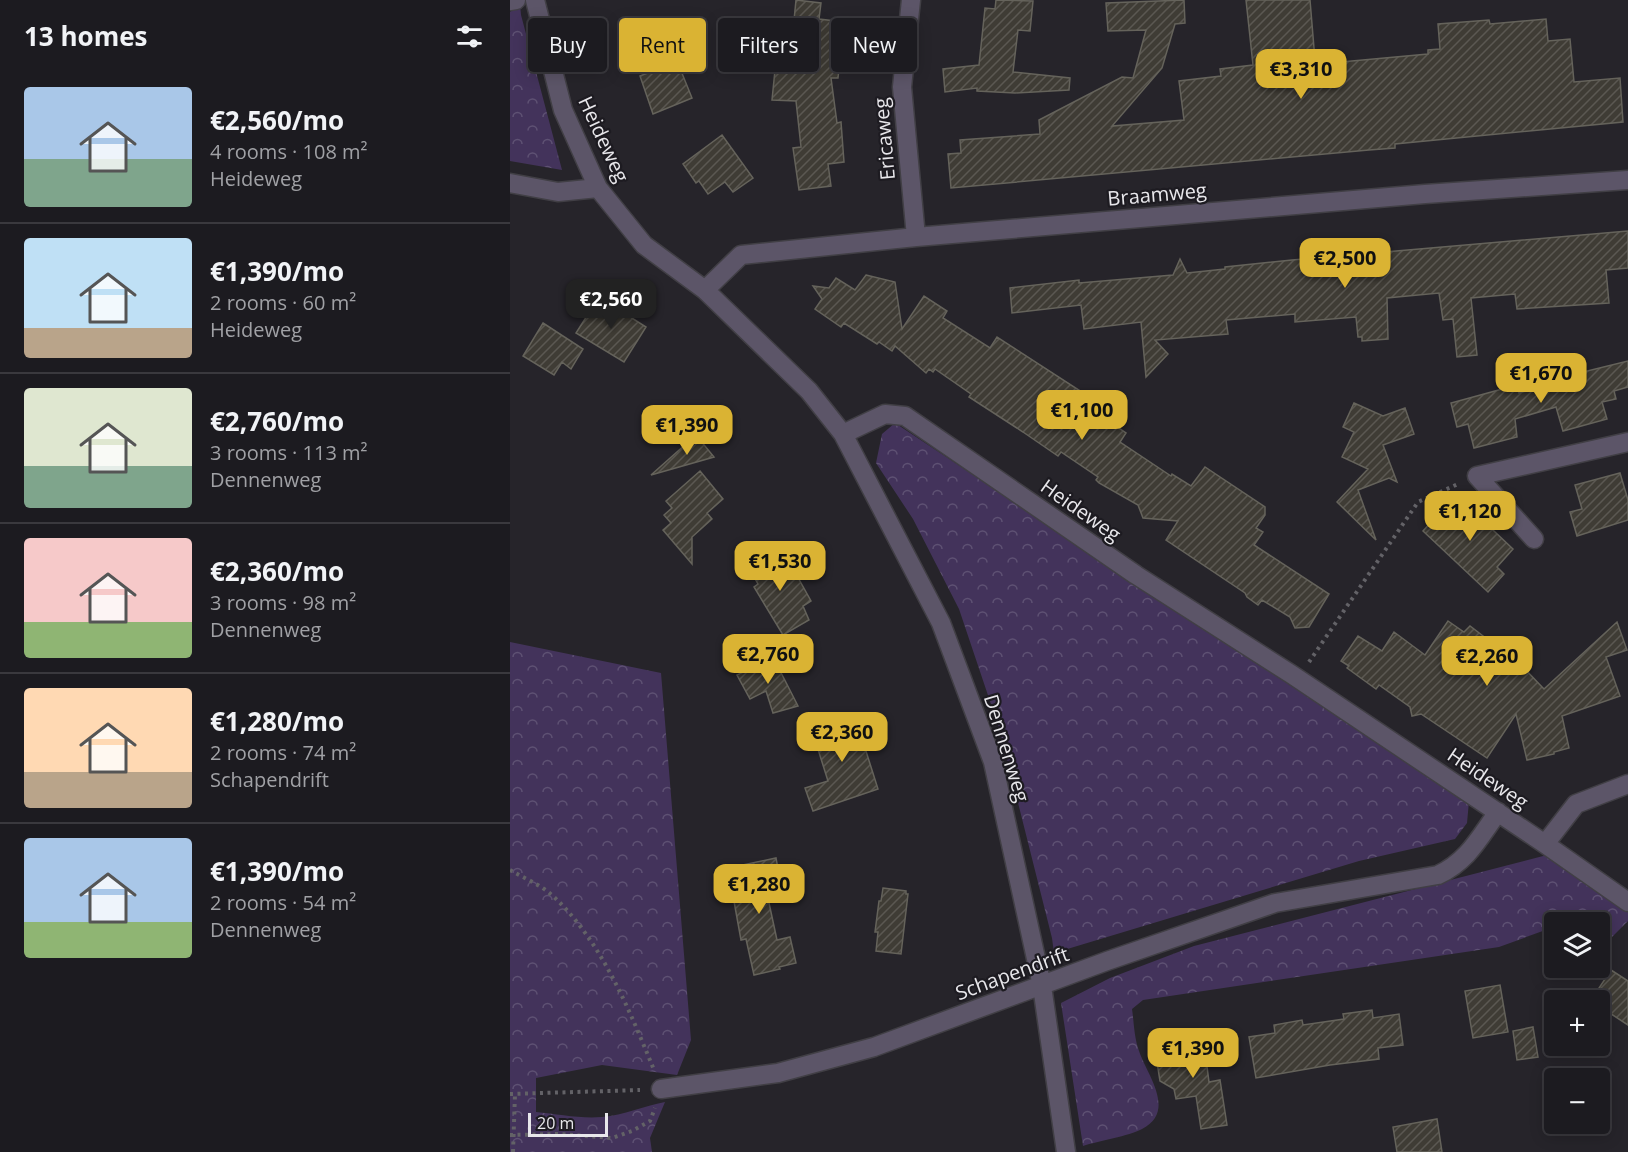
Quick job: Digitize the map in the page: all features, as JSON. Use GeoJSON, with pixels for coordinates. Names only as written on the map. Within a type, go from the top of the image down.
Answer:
{"type":"FeatureCollection","features":[{"type":"Feature","properties":{"kind":"street"},"geometry":{"type":"LineString","coordinates":[[510,1],[516,0]]}},
{"type":"Feature","properties":{"kind":"street","name":"Heideweg"},"geometry":{"type":"LineString","coordinates":[[535,0],[563,110],[598,188],[644,245],[705,290],[809,391]]}},
{"type":"Feature","properties":{"kind":"street","name":"Ericaweg"},"geometry":{"type":"LineString","coordinates":[[911,0],[902,87],[916,237]]}},
{"type":"Feature","properties":{"kind":"street","name":"Braamweg"},"geometry":{"type":"LineString","coordinates":[[705,290],[741,255],[916,237],[1425,194],[1628,180]]}},
{"type":"Feature","properties":{"kind":"street"},"geometry":{"type":"LineString","coordinates":[[510,183],[558,192],[598,188]]}},
{"type":"Feature","properties":{"kind":"street","name":"Dennenweg"},"geometry":{"type":"LineString","coordinates":[[809,391],[843,435],[941,622],[993,762],[1042,986],[1066,1152]]}},
{"type":"Feature","properties":{"kind":"street","name":"Heideweg"},"geometry":{"type":"LineString","coordinates":[[843,435],[885,414],[905,416],[1136,575],[1291,674],[1628,902]]}},
{"type":"Feature","properties":{"kind":"street"},"geometry":{"type":"LineString","coordinates":[[1534,539],[1477,476],[1628,442]]}},
{"type":"Feature","properties":{"kind":"street"},"geometry":{"type":"LineString","coordinates":[[1545,844],[1576,804],[1628,784]]}},
{"type":"Feature","properties":{"kind":"street","name":"Schapendrift"},"geometry":{"type":"LineString","coordinates":[[662,1089],[778,1073],[874,1047],[1275,903],[1438,875],[1454,867],[1466,855],[1498,812]]}},
{"type":"Feature","properties":{"kind":"path"},"geometry":{"type":"LineString","coordinates":[[1291,674],[1311,661],[1418,502],[1477,476]]}},
{"type":"Feature","properties":{"kind":"path"},"geometry":{"type":"LineString","coordinates":[[510,870],[551,894],[573,918],[604,962],[634,1022],[662,1089],[650,1120],[632,1131],[612,1138],[560,1134],[511,1135]]}},
{"type":"Feature","properties":{"kind":"path"},"geometry":{"type":"LineString","coordinates":[[513,1152],[512,1094],[662,1089]]}},
{"type":"Feature","properties":{"kind":"green space"},"geometry":{"type":"Polygon","coordinates":[[[520,5],[528,41],[528,72],[536,72],[562,170],[510,161],[510,12],[520,5]]]}},
{"type":"Feature","properties":{"kind":"green space"},"geometry":{"type":"Polygon","coordinates":[[[895,423],[1469,801],[1467,823],[1455,839],[1359,861],[1054,953],[1000,731],[959,609],[913,519],[876,463],[882,434],[895,423]]]}},
{"type":"Feature","properties":{"kind":"green space"},"geometry":{"type":"Polygon","coordinates":[[[510,642],[661,673],[691,1040],[677,1075],[602,1065],[536,1078],[536,1112],[577,1117],[602,1117],[665,1102],[650,1138],[652,1152],[510,1152],[510,642]]]}},
{"type":"Feature","properties":{"kind":"green space"},"geometry":{"type":"Polygon","coordinates":[[[1547,855],[1628,909],[1628,921],[1610,939],[1610,912],[1544,912],[1544,931],[1499,947],[1143,1000],[1132,1009],[1134,1030],[1139,1051],[1157,1092],[1159,1103],[1157,1113],[1152,1121],[1142,1129],[1083,1146],[1061,1003],[1110,978],[1194,946],[1547,855]]]}},
{"type":"Feature","properties":{"kind":"building"},"geometry":{"type":"Polygon","coordinates":[[[796,0],[821,3],[819,19],[794,18],[796,0]]]}},
{"type":"Feature","properties":{"kind":"building"},"geometry":{"type":"Polygon","coordinates":[[[996,0],[1033,1],[1030,31],[1018,30],[1013,72],[1070,78],[1069,90],[1015,93],[977,91],[977,88],[945,92],[943,69],[979,65],[985,8],[995,9],[996,0]]]}},
{"type":"Feature","properties":{"kind":"building"},"geometry":{"type":"Polygon","coordinates":[[[1184,0],[1185,23],[1175,24],[1162,68],[1112,126],[1184,120],[1179,81],[1221,76],[1220,69],[1253,65],[1246,0],[1310,0],[1315,60],[1330,58],[1330,63],[1428,54],[1428,50],[1440,49],[1438,24],[1489,20],[1490,24],[1546,19],[1548,41],[1570,39],[1574,82],[1620,78],[1623,122],[1395,144],[1395,148],[951,188],[948,154],[961,153],[960,140],[1040,134],[1039,120],[1122,77],[1133,78],[1146,30],[1108,31],[1106,3],[1184,0]]]}},
{"type":"Feature","properties":{"kind":"building"},"geometry":{"type":"Polygon","coordinates":[[[819,19],[831,20],[831,72],[839,72],[838,78],[831,78],[837,123],[841,122],[844,162],[828,164],[831,186],[799,190],[793,148],[801,147],[796,101],[772,100],[775,72],[819,72],[819,19]]]}},
{"type":"Feature","properties":{"kind":"building"},"geometry":{"type":"Polygon","coordinates":[[[650,72],[682,72],[692,98],[653,114],[640,76],[650,72]]]}},
{"type":"Feature","properties":{"kind":"building"},"geometry":{"type":"Polygon","coordinates":[[[722,135],[753,178],[733,192],[725,182],[708,194],[699,181],[696,183],[683,164],[722,135]]]}},
{"type":"Feature","properties":{"kind":"building"},"geometry":{"type":"Polygon","coordinates":[[[1628,231],[1628,268],[1606,270],[1609,303],[1517,309],[1515,294],[1471,298],[1477,355],[1457,357],[1453,319],[1443,320],[1439,293],[1387,298],[1388,339],[1362,341],[1362,337],[1358,337],[1356,317],[1295,322],[1295,314],[1226,320],[1228,334],[1155,340],[1168,354],[1146,377],[1141,322],[1084,329],[1081,305],[1012,313],[1010,288],[1079,280],[1079,283],[1173,275],[1180,259],[1187,273],[1292,260],[1628,231]]]}},
{"type":"Feature","properties":{"kind":"building"},"geometry":{"type":"Polygon","coordinates":[[[866,275],[895,282],[902,329],[924,296],[947,311],[943,318],[990,348],[997,337],[1105,407],[1100,415],[1126,433],[1120,442],[1171,476],[1172,474],[1191,486],[1205,467],[1265,507],[1265,515],[1256,528],[1263,532],[1254,545],[1329,594],[1309,627],[1295,628],[1290,617],[1262,600],[1258,605],[1245,593],[1166,540],[1178,521],[1143,518],[1138,505],[1099,483],[1096,480],[1098,477],[1061,452],[1058,456],[969,397],[971,394],[935,369],[933,372],[929,369],[926,373],[895,346],[892,351],[844,323],[841,327],[815,309],[822,299],[813,286],[829,288],[836,278],[855,290],[866,275]]]}},
{"type":"Feature","properties":{"kind":"building"},"geometry":{"type":"Polygon","coordinates":[[[599,297],[646,327],[624,362],[576,333],[599,297]]]}},
{"type":"Feature","properties":{"kind":"building"},"geometry":{"type":"Polygon","coordinates":[[[543,323],[583,349],[571,369],[562,362],[554,375],[523,356],[543,323]]]}},
{"type":"Feature","properties":{"kind":"building"},"geometry":{"type":"Polygon","coordinates":[[[1628,361],[1628,387],[1614,391],[1616,399],[1602,402],[1607,419],[1563,431],[1556,407],[1515,419],[1517,437],[1474,448],[1468,424],[1457,427],[1451,403],[1517,385],[1519,393],[1584,375],[1583,372],[1628,361]]]}},
{"type":"Feature","properties":{"kind":"building"},"geometry":{"type":"Polygon","coordinates":[[[1354,403],[1383,416],[1405,408],[1414,434],[1383,445],[1397,482],[1389,478],[1358,490],[1376,540],[1337,502],[1368,469],[1342,457],[1354,432],[1343,427],[1354,403]]]}},
{"type":"Feature","properties":{"kind":"building"},"geometry":{"type":"Polygon","coordinates":[[[696,435],[714,457],[651,475],[696,435]]]}},
{"type":"Feature","properties":{"kind":"building"},"geometry":{"type":"Polygon","coordinates":[[[700,471],[723,499],[707,513],[712,519],[692,537],[692,564],[663,530],[671,523],[664,515],[672,508],[666,501],[700,471]]]}},
{"type":"Feature","properties":{"kind":"building"},"geometry":{"type":"Polygon","coordinates":[[[1620,473],[1628,500],[1628,520],[1577,536],[1570,512],[1582,509],[1575,485],[1620,473]]]}},
{"type":"Feature","properties":{"kind":"building"},"geometry":{"type":"Polygon","coordinates":[[[1456,495],[1513,549],[1497,567],[1504,574],[1488,592],[1423,531],[1456,495]]]}},
{"type":"Feature","properties":{"kind":"building"},"geometry":{"type":"Polygon","coordinates":[[[768,550],[780,572],[791,565],[811,601],[803,606],[809,620],[783,635],[754,587],[758,584],[746,563],[768,550]]]}},
{"type":"Feature","properties":{"kind":"building"},"geometry":{"type":"Polygon","coordinates":[[[1448,621],[1464,632],[1470,626],[1521,665],[1544,689],[1617,622],[1627,650],[1606,657],[1620,696],[1562,716],[1569,748],[1527,760],[1516,714],[1487,758],[1421,714],[1412,716],[1410,707],[1379,685],[1376,689],[1341,661],[1358,636],[1382,651],[1394,632],[1425,655],[1448,621]]]}},
{"type":"Feature","properties":{"kind":"building"},"geometry":{"type":"Polygon","coordinates":[[[773,657],[798,706],[773,713],[766,691],[750,699],[737,675],[773,657]]]}},
{"type":"Feature","properties":{"kind":"building"},"geometry":{"type":"Polygon","coordinates":[[[853,713],[857,725],[862,723],[870,747],[865,748],[878,789],[813,811],[805,788],[828,781],[811,727],[853,713]]]}},
{"type":"Feature","properties":{"kind":"building"},"geometry":{"type":"Polygon","coordinates":[[[776,858],[781,885],[766,889],[777,940],[790,937],[796,963],[754,975],[746,939],[741,940],[728,868],[776,858]]]}},
{"type":"Feature","properties":{"kind":"building"},"geometry":{"type":"Polygon","coordinates":[[[883,888],[906,891],[908,894],[901,954],[876,951],[878,932],[875,932],[883,888]]]}},
{"type":"Feature","properties":{"kind":"building"},"geometry":{"type":"Polygon","coordinates":[[[1610,972],[1628,981],[1628,1025],[1610,1013],[1610,990],[1598,990],[1606,978],[1610,978],[1610,972]]]}},
{"type":"Feature","properties":{"kind":"building"},"geometry":{"type":"Polygon","coordinates":[[[1500,985],[1508,1032],[1473,1038],[1465,991],[1500,985]]]}},
{"type":"Feature","properties":{"kind":"building"},"geometry":{"type":"Polygon","coordinates":[[[1372,1010],[1373,1018],[1399,1014],[1403,1045],[1378,1048],[1379,1059],[1256,1078],[1249,1037],[1275,1033],[1274,1025],[1302,1020],[1303,1025],[1344,1019],[1343,1014],[1372,1010]]]}},
{"type":"Feature","properties":{"kind":"building"},"geometry":{"type":"Polygon","coordinates":[[[1533,1027],[1538,1057],[1517,1060],[1513,1031],[1533,1027]]]}},
{"type":"Feature","properties":{"kind":"building"},"geometry":{"type":"Polygon","coordinates":[[[1203,1035],[1209,1082],[1220,1080],[1227,1125],[1201,1129],[1196,1096],[1176,1099],[1174,1089],[1160,1081],[1157,1062],[1169,1051],[1167,1040],[1203,1035]]]}},
{"type":"Feature","properties":{"kind":"building"},"geometry":{"type":"Polygon","coordinates":[[[1437,1119],[1442,1152],[1397,1152],[1393,1127],[1437,1119]]]}}]}
